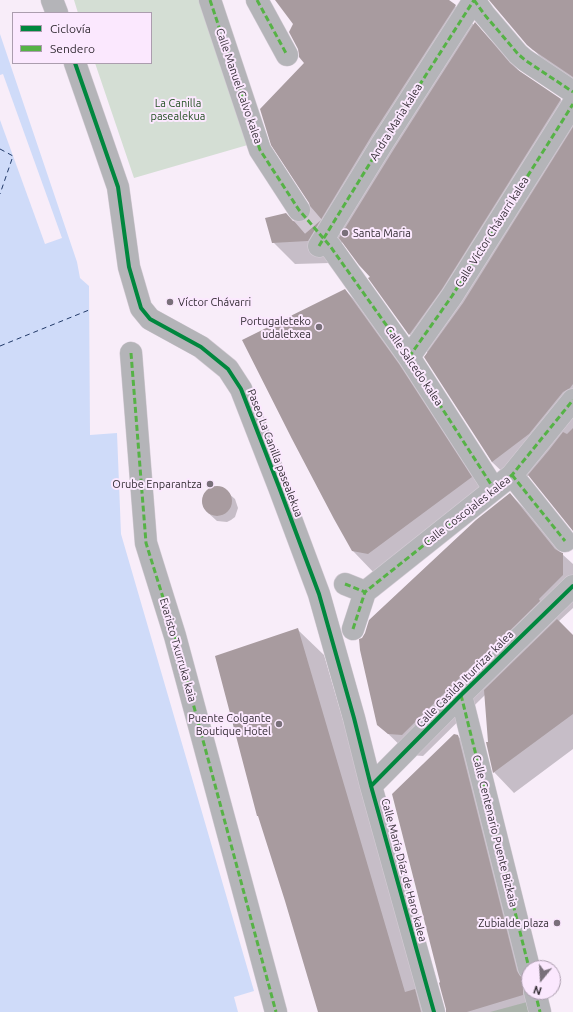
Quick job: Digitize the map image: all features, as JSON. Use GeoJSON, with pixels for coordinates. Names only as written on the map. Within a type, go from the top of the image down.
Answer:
{"type":"FeatureCollection","features":[{"type":"Feature","properties":{"kind":"street"},"geometry":{"type":"LineString","coordinates":[[52,0],[57,12]]}},
{"type":"Feature","properties":{"kind":"street","name":"Calle Manuel Calvo kalea"},"geometry":{"type":"LineString","coordinates":[[210,0],[260,150],[299,210]]}},
{"type":"Feature","properties":{"kind":"street"},"geometry":{"type":"LineString","coordinates":[[257,0],[287,55]]}},
{"type":"Feature","properties":{"kind":"street"},"geometry":{"type":"LineString","coordinates":[[474,0],[518,54],[573,92]]}},
{"type":"Feature","properties":{"kind":"street","name":"Andra Maria kalea"},"geometry":{"type":"LineString","coordinates":[[325,246],[383,142],[474,0]]}},
{"type":"Feature","properties":{"kind":"street","name":"Paseo La Canilla pasealekua"},"geometry":{"type":"LineString","coordinates":[[75,64],[118,187],[128,267],[141,308],[150,319],[201,347],[228,368],[241,389],[319,594]]}},
{"type":"Feature","properties":{"kind":"street","name":"Calle Víctor Chávarri kalea"},"geometry":{"type":"LineString","coordinates":[[409,357],[452,296],[573,104]]}},
{"type":"Feature","properties":{"kind":"street","name":"Calle Salcedo kalea"},"geometry":{"type":"LineString","coordinates":[[325,246],[409,357],[494,489]]}},
{"type":"Feature","properties":{"kind":"street","name":"Evaristo Txurruka kaia"},"geometry":{"type":"LineString","coordinates":[[130,353],[146,543],[175,636],[276,1012]]}},
{"type":"Feature","properties":{"kind":"street","name":"Calle Coscojales kalea"},"geometry":{"type":"LineString","coordinates":[[353,629],[355,588],[512,475],[573,400]]}},
{"type":"Feature","properties":{"kind":"street"},"geometry":{"type":"LineString","coordinates":[[512,475],[565,541]]}},
{"type":"Feature","properties":{"kind":"street","name":"Calle Casilda Iturrizar kalea"},"geometry":{"type":"LineString","coordinates":[[371,786],[461,695],[573,586]]}},
{"type":"Feature","properties":{"kind":"street","name":"Calle María Díaz de Haro kalea"},"geometry":{"type":"LineString","coordinates":[[319,594],[434,1012]]}},
{"type":"Feature","properties":{"kind":"street","name":"Calle Centenario Puente Bizkaia"},"geometry":{"type":"LineString","coordinates":[[461,695],[527,960]]}},
{"type":"Feature","properties":{"kind":"street"},"geometry":{"type":"LineString","coordinates":[[538,1000],[540,1012]]}},
{"type":"Feature","properties":{"kind":"green space","name":"La Canilla pasealekua"},"geometry":{"type":"Polygon","coordinates":[[[74,0],[199,0],[251,144],[134,178],[95,64],[152,64],[152,12],[78,12],[74,0]]]}},
{"type":"Feature","properties":{"kind":"green space"},"geometry":{"type":"Polygon","coordinates":[[[527,1002],[529,1012],[490,1012],[527,1002]]]}},
{"type":"Feature","properties":{"kind":"water"},"geometry":{"type":"Polygon","coordinates":[[[0,34],[77,262],[80,278],[89,286],[90,435],[117,433],[121,534],[254,991],[234,997],[238,1012],[0,1012],[0,34]]]}},
{"type":"Feature","properties":{"kind":"pier"},"geometry":{"type":"Polygon","coordinates":[[[3,74],[62,238],[45,244],[0,120],[0,75],[3,74]]]}},
{"type":"Feature","properties":{"kind":"building"},"geometry":{"type":"Polygon","coordinates":[[[275,0],[449,0],[456,5],[372,135],[308,241],[272,243],[265,218],[286,213],[293,221],[300,222],[306,220],[310,216],[311,210],[309,203],[271,145],[260,109],[304,63],[299,57],[298,49],[289,32],[293,24],[275,0]]]}},
{"type":"Feature","properties":{"kind":"building"},"geometry":{"type":"Polygon","coordinates":[[[489,0],[573,0],[573,77],[527,45],[489,0]]]}},
{"type":"Feature","properties":{"kind":"building"},"geometry":{"type":"Polygon","coordinates":[[[475,22],[510,63],[561,99],[442,289],[409,335],[368,278],[370,277],[339,238],[475,22]]]}},
{"type":"Feature","properties":{"kind":"building"},"geometry":{"type":"Polygon","coordinates":[[[573,127],[573,384],[570,388],[563,392],[529,434],[492,462],[424,357],[463,303],[573,127]]]}},
{"type":"Feature","properties":{"kind":"building"},"geometry":{"type":"Polygon","coordinates":[[[345,289],[399,364],[472,477],[368,554],[352,551],[292,439],[242,340],[345,289]]]}},
{"type":"Feature","properties":{"kind":"building"},"geometry":{"type":"Polygon","coordinates":[[[573,428],[573,531],[528,475],[563,432],[567,434],[573,428]]]}},
{"type":"Feature","properties":{"kind":"building"},"geometry":{"type":"Polygon","coordinates":[[[217,486],[228,490],[232,501],[228,512],[217,516],[206,512],[202,501],[206,490],[217,486]]]}},
{"type":"Feature","properties":{"kind":"building"},"geometry":{"type":"Polygon","coordinates":[[[510,493],[555,549],[563,553],[563,575],[539,599],[540,601],[402,735],[388,734],[377,725],[360,650],[359,639],[362,638],[365,633],[369,620],[476,520],[510,493]]]}},
{"type":"Feature","properties":{"kind":"building"},"geometry":{"type":"Polygon","coordinates":[[[557,619],[573,635],[573,714],[493,773],[486,742],[488,742],[484,690],[557,619]]]}},
{"type":"Feature","properties":{"kind":"building"},"geometry":{"type":"Polygon","coordinates":[[[298,628],[405,992],[415,989],[421,1012],[318,1012],[285,901],[257,816],[215,656],[298,628]]]}},
{"type":"Feature","properties":{"kind":"building"},"geometry":{"type":"Polygon","coordinates":[[[454,734],[458,735],[517,971],[521,977],[521,996],[467,1012],[446,1012],[440,982],[392,794],[454,734]]]}},
{"type":"Feature","properties":{"kind":"ferry route"},"geometry":{"type":"LineString","coordinates":[[0,149],[13,156],[0,194]]}},
{"type":"Feature","properties":{"kind":"ferry route"},"geometry":{"type":"LineString","coordinates":[[0,346],[89,310]]}},
{"type":"Feature","properties":{"kind":"tunnel"},"geometry":{"type":"LineString","coordinates":[[299,210],[330,246]]}},
{"type":"Feature","properties":{"kind":"marked path"},"geometry":{"type":"LineString","coordinates":[[210,0],[260,150],[299,210],[330,246],[409,357],[494,489]]}},
{"type":"Feature","properties":{"kind":"marked path"},"geometry":{"type":"LineString","coordinates":[[257,0],[287,55]]}},
{"type":"Feature","properties":{"kind":"marked path"},"geometry":{"type":"LineString","coordinates":[[474,0],[518,54],[573,92]]}},
{"type":"Feature","properties":{"kind":"marked path"},"geometry":{"type":"LineString","coordinates":[[319,246],[383,142],[474,0]]}},
{"type":"Feature","properties":{"kind":"marked path"},"geometry":{"type":"LineString","coordinates":[[409,357],[452,296],[573,104]]}},
{"type":"Feature","properties":{"kind":"marked path"},"geometry":{"type":"LineString","coordinates":[[131,353],[146,543],[175,636],[276,1012]]}},
{"type":"Feature","properties":{"kind":"marked path"},"geometry":{"type":"LineString","coordinates":[[345,584],[365,592],[512,475],[573,400]]}},
{"type":"Feature","properties":{"kind":"marked path"},"geometry":{"type":"LineString","coordinates":[[512,475],[565,541]]}},
{"type":"Feature","properties":{"kind":"marked path"},"geometry":{"type":"LineString","coordinates":[[353,629],[365,592]]}},
{"type":"Feature","properties":{"kind":"marked path"},"geometry":{"type":"LineString","coordinates":[[461,695],[527,960]]}},
{"type":"Feature","properties":{"kind":"marked path"},"geometry":{"type":"LineString","coordinates":[[537,1000],[540,1012]]}},
{"type":"Feature","properties":{"kind":"cycle path"},"geometry":{"type":"LineString","coordinates":[[75,64],[118,187],[129,267],[141,308],[150,319],[201,347],[228,369],[241,389],[279,487],[319,594],[434,1012]]}},
{"type":"Feature","properties":{"kind":"cycle path"},"geometry":{"type":"LineString","coordinates":[[371,786],[461,695],[573,586]]}},
{"type":"Feature","properties":{"kind":"place","name":"Santa Maria"},"geometry":{"type":"Point","coordinates":[345,233]}},
{"type":"Feature","properties":{"kind":"place","name":"Víctor Chávarri"},"geometry":{"type":"Point","coordinates":[170,302]}},
{"type":"Feature","properties":{"kind":"place","name":"Portugaleteko udaletxea"},"geometry":{"type":"Point","coordinates":[319,327]}},
{"type":"Feature","properties":{"kind":"place","name":"Orube Enparantza"},"geometry":{"type":"Point","coordinates":[210,484]}},
{"type":"Feature","properties":{"kind":"place","name":"Puente Colgante Boutique Hotel"},"geometry":{"type":"Point","coordinates":[279,724]}},
{"type":"Feature","properties":{"kind":"place","name":"Zubialde plaza"},"geometry":{"type":"Point","coordinates":[557,923]}}]}
